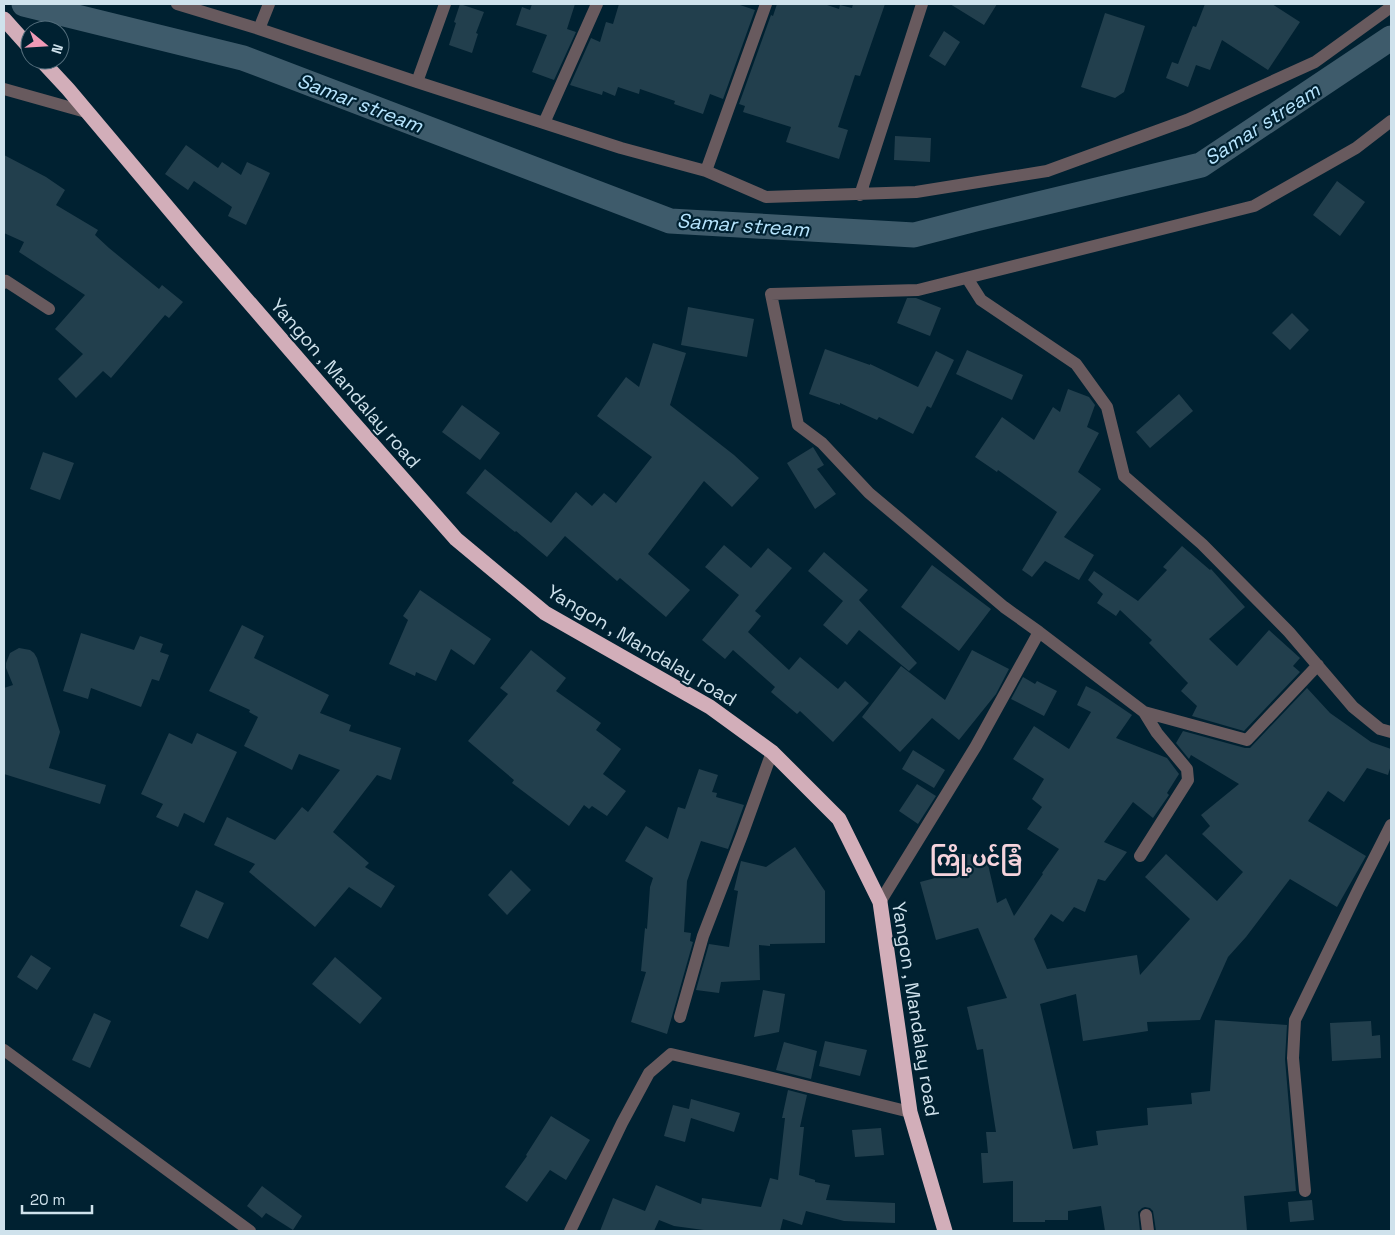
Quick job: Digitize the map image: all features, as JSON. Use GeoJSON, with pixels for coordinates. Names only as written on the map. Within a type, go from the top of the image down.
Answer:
{"type":"FeatureCollection","features":[{"type":"Feature","properties":{"kind":"highway"},"geometry":{"type":"LineString","coordinates":[[4,19],[20,37]]}},
{"type":"Feature","properties":{"kind":"highway","name":"Yangon , Mandalay road"},"geometry":{"type":"LineString","coordinates":[[50,70],[350,419],[456,538],[545,613],[710,707],[772,752],[840,819],[880,902],[910,1112],[945,1231]]}},
{"type":"Feature","properties":{"kind":"street"},"geometry":{"type":"LineString","coordinates":[[177,4],[259,29],[621,148],[706,172],[766,197],[916,192],[1047,171],[1188,120],[1315,62],[1391,7]]}},
{"type":"Feature","properties":{"kind":"street"},"geometry":{"type":"LineString","coordinates":[[259,29],[269,4]]}},
{"type":"Feature","properties":{"kind":"street"},"geometry":{"type":"LineString","coordinates":[[417,82],[445,4]]}},
{"type":"Feature","properties":{"kind":"street"},"geometry":{"type":"LineString","coordinates":[[544,123],[597,4]]}},
{"type":"Feature","properties":{"kind":"street"},"geometry":{"type":"LineString","coordinates":[[706,172],[766,4]]}},
{"type":"Feature","properties":{"kind":"street"},"geometry":{"type":"LineString","coordinates":[[860,195],[922,4]]}},
{"type":"Feature","properties":{"kind":"street"},"geometry":{"type":"LineString","coordinates":[[4,89],[86,112]]}},
{"type":"Feature","properties":{"kind":"street"},"geometry":{"type":"LineString","coordinates":[[1140,856],[1188,780],[1187,769],[1157,732],[1144,712],[1004,607],[869,493],[822,443],[798,425],[771,294],[918,290],[1254,206],[1356,148],[1391,121]]}},
{"type":"Feature","properties":{"kind":"street"},"geometry":{"type":"LineString","coordinates":[[967,278],[982,300],[1076,364],[1106,407],[1124,476],[1202,544],[1289,632],[1352,707],[1380,729],[1391,732]]}},
{"type":"Feature","properties":{"kind":"street"},"geometry":{"type":"LineString","coordinates":[[4,283],[6,281],[49,309]]}},
{"type":"Feature","properties":{"kind":"street"},"geometry":{"type":"LineString","coordinates":[[880,902],[976,746],[1039,632]]}},
{"type":"Feature","properties":{"kind":"street"},"geometry":{"type":"LineString","coordinates":[[1144,712],[1247,740],[1318,665]]}},
{"type":"Feature","properties":{"kind":"street"},"geometry":{"type":"LineString","coordinates":[[680,1017],[703,936],[772,752]]}},
{"type":"Feature","properties":{"kind":"street"},"geometry":{"type":"LineString","coordinates":[[1304,1191],[1293,1058],[1295,1020],[1391,825]]}},
{"type":"Feature","properties":{"kind":"street"},"geometry":{"type":"LineString","coordinates":[[4,1050],[250,1231]]}},
{"type":"Feature","properties":{"kind":"street"},"geometry":{"type":"LineString","coordinates":[[570,1231],[622,1123],[649,1073],[671,1054],[910,1112]]}},
{"type":"Feature","properties":{"kind":"street"},"geometry":{"type":"LineString","coordinates":[[1146,1215],[1148,1231]]}},
{"type":"Feature","properties":{"kind":"building"},"geometry":{"type":"Polygon","coordinates":[[[460,4],[484,12],[476,33],[478,34],[472,53],[449,45],[460,4]]]}},
{"type":"Feature","properties":{"kind":"building"},"geometry":{"type":"Polygon","coordinates":[[[532,4],[575,4],[567,29],[576,32],[554,80],[532,72],[547,35],[516,25],[522,7],[530,10],[532,4]]]}},
{"type":"Feature","properties":{"kind":"building"},"geometry":{"type":"Polygon","coordinates":[[[619,4],[737,4],[755,10],[723,99],[710,94],[703,114],[674,104],[675,101],[640,89],[639,94],[618,87],[615,96],[603,91],[602,95],[570,85],[591,38],[600,42],[606,22],[613,24],[619,4]]]}},
{"type":"Feature","properties":{"kind":"building"},"geometry":{"type":"Polygon","coordinates":[[[777,4],[824,4],[839,9],[840,5],[852,8],[853,4],[885,4],[860,76],[855,75],[838,127],[848,130],[839,159],[786,142],[791,127],[743,112],[745,106],[739,104],[771,15],[773,16],[777,4]]]}},
{"type":"Feature","properties":{"kind":"building"},"geometry":{"type":"Polygon","coordinates":[[[950,4],[997,4],[984,25],[950,4]]]}},
{"type":"Feature","properties":{"kind":"building"},"geometry":{"type":"Polygon","coordinates":[[[1205,4],[1272,4],[1300,22],[1268,70],[1222,40],[1210,70],[1196,65],[1188,87],[1166,78],[1172,62],[1178,64],[1193,26],[1196,27],[1205,4]]]}},
{"type":"Feature","properties":{"kind":"building"},"geometry":{"type":"Polygon","coordinates":[[[1105,13],[1145,26],[1124,92],[1115,98],[1081,87],[1105,13]]]}},
{"type":"Feature","properties":{"kind":"building"},"geometry":{"type":"Polygon","coordinates":[[[944,31],[960,42],[945,66],[929,56],[944,31]]]}},
{"type":"Feature","properties":{"kind":"building"},"geometry":{"type":"Polygon","coordinates":[[[895,136],[931,138],[930,162],[894,160],[895,136]]]}},
{"type":"Feature","properties":{"kind":"building"},"geometry":{"type":"Polygon","coordinates":[[[186,145],[218,168],[222,162],[241,175],[247,162],[270,173],[246,225],[228,216],[232,207],[194,181],[188,190],[165,174],[186,145]]]}},
{"type":"Feature","properties":{"kind":"building"},"geometry":{"type":"Polygon","coordinates":[[[4,155],[46,177],[65,190],[56,205],[98,230],[95,235],[109,248],[159,289],[162,285],[183,302],[169,318],[165,315],[111,378],[103,371],[76,398],[58,379],[83,354],[55,329],[85,295],[19,252],[24,242],[4,233],[4,155]]]}},
{"type":"Feature","properties":{"kind":"building"},"geometry":{"type":"Polygon","coordinates":[[[1337,181],[1365,202],[1340,236],[1313,215],[1337,181]]]}},
{"type":"Feature","properties":{"kind":"building"},"geometry":{"type":"Polygon","coordinates":[[[907,298],[916,298],[941,308],[930,336],[897,323],[907,298]]]}},
{"type":"Feature","properties":{"kind":"building"},"geometry":{"type":"Polygon","coordinates":[[[688,307],[754,319],[747,357],[681,345],[688,307]]]}},
{"type":"Feature","properties":{"kind":"building"},"geometry":{"type":"Polygon","coordinates":[[[1292,313],[1309,330],[1290,350],[1272,333],[1292,313]]]}},
{"type":"Feature","properties":{"kind":"building"},"geometry":{"type":"Polygon","coordinates":[[[653,343],[686,353],[670,405],[734,455],[759,478],[732,507],[704,481],[648,554],[690,590],[666,617],[620,578],[617,581],[565,536],[547,557],[466,493],[485,469],[551,523],[576,492],[592,506],[604,493],[616,503],[652,457],[597,416],[626,377],[639,387],[653,343]]]}},
{"type":"Feature","properties":{"kind":"building"},"geometry":{"type":"Polygon","coordinates":[[[825,349],[870,364],[918,387],[936,351],[954,360],[931,408],[927,406],[913,434],[879,417],[877,420],[840,403],[840,405],[809,394],[825,349]]]}},
{"type":"Feature","properties":{"kind":"building"},"geometry":{"type":"Polygon","coordinates":[[[967,350],[1023,375],[1012,400],[956,374],[967,350]]]}},
{"type":"Feature","properties":{"kind":"building"},"geometry":{"type":"Polygon","coordinates":[[[1068,389],[1089,397],[1095,405],[1087,427],[1099,433],[1078,472],[1101,489],[1064,537],[1094,555],[1079,580],[1045,561],[1032,577],[1022,570],[1057,512],[998,470],[997,472],[975,457],[1002,417],[1034,440],[1053,407],[1060,412],[1068,389]]]}},
{"type":"Feature","properties":{"kind":"building"},"geometry":{"type":"Polygon","coordinates":[[[1179,394],[1193,411],[1150,448],[1136,432],[1179,394]]]}},
{"type":"Feature","properties":{"kind":"building"},"geometry":{"type":"Polygon","coordinates":[[[462,405],[500,433],[480,460],[442,432],[462,405]]]}},
{"type":"Feature","properties":{"kind":"building"},"geometry":{"type":"Polygon","coordinates":[[[813,447],[824,465],[817,469],[836,494],[815,509],[787,463],[813,447]]]}},
{"type":"Feature","properties":{"kind":"building"},"geometry":{"type":"Polygon","coordinates":[[[43,452],[74,463],[60,500],[30,489],[43,452]]]}},
{"type":"Feature","properties":{"kind":"building"},"geometry":{"type":"Polygon","coordinates":[[[724,545],[751,568],[768,548],[792,568],[755,611],[761,616],[748,632],[789,670],[800,657],[838,689],[845,681],[869,703],[833,742],[800,711],[797,714],[771,692],[775,687],[733,650],[725,659],[702,640],[739,595],[705,567],[724,545]]]}},
{"type":"Feature","properties":{"kind":"building"},"geometry":{"type":"Polygon","coordinates":[[[1182,546],[1211,569],[1245,607],[1209,639],[1237,666],[1269,630],[1300,658],[1293,666],[1300,672],[1244,731],[1192,716],[1197,706],[1181,691],[1188,683],[1149,643],[1152,640],[1120,610],[1116,616],[1097,603],[1103,594],[1088,580],[1094,571],[1138,601],[1167,570],[1163,567],[1182,546]]]}},
{"type":"Feature","properties":{"kind":"building"},"geometry":{"type":"Polygon","coordinates":[[[824,552],[868,590],[859,600],[917,663],[909,671],[859,630],[847,645],[823,625],[843,601],[808,571],[824,552]]]}},
{"type":"Feature","properties":{"kind":"building"},"geometry":{"type":"Polygon","coordinates":[[[932,565],[991,609],[959,651],[901,607],[932,565]]]}},
{"type":"Feature","properties":{"kind":"building"},"geometry":{"type":"Polygon","coordinates":[[[420,590],[491,639],[474,665],[451,649],[436,681],[416,672],[415,676],[389,664],[408,620],[403,616],[420,590]]]}},
{"type":"Feature","properties":{"kind":"building"},"geometry":{"type":"Polygon","coordinates":[[[242,625],[264,636],[254,658],[329,695],[320,713],[351,725],[349,731],[401,748],[391,780],[377,775],[333,832],[369,863],[365,867],[395,886],[381,908],[349,887],[315,927],[249,872],[255,864],[214,845],[227,817],[275,840],[302,807],[308,812],[340,770],[299,754],[292,770],[244,746],[258,717],[249,712],[250,710],[209,691],[242,625]]]}},
{"type":"Feature","properties":{"kind":"building"},"geometry":{"type":"Polygon","coordinates":[[[81,633],[134,650],[140,636],[163,644],[160,652],[169,655],[159,681],[152,679],[141,707],[91,688],[88,699],[63,691],[81,633]]]}},
{"type":"Feature","properties":{"kind":"building"},"geometry":{"type":"Polygon","coordinates":[[[19,648],[30,650],[37,658],[60,732],[49,768],[106,785],[100,804],[4,774],[4,688],[13,685],[6,668],[6,663],[10,653],[19,648]]]}},
{"type":"Feature","properties":{"kind":"building"},"geometry":{"type":"Polygon","coordinates":[[[531,650],[566,678],[556,691],[601,723],[596,730],[621,749],[603,774],[626,791],[607,816],[592,806],[589,809],[584,805],[569,826],[512,783],[514,780],[468,741],[508,694],[500,688],[531,650]]]}},
{"type":"Feature","properties":{"kind":"building"},"geometry":{"type":"Polygon","coordinates":[[[972,650],[1009,669],[996,694],[959,740],[932,718],[900,752],[862,717],[901,666],[945,700],[972,650]]]}},
{"type":"Feature","properties":{"kind":"building"},"geometry":{"type":"Polygon","coordinates":[[[1023,677],[1035,684],[1037,681],[1057,691],[1044,716],[1011,699],[1023,677]]]}},
{"type":"Feature","properties":{"kind":"building"},"geometry":{"type":"Polygon","coordinates":[[[1086,686],[1132,715],[1116,738],[1167,758],[1179,774],[1167,793],[1169,795],[1153,818],[1133,802],[1104,842],[1127,852],[1105,881],[1098,879],[1085,912],[1074,907],[1063,922],[1051,914],[1034,939],[1047,969],[1137,955],[1140,975],[1190,919],[1145,877],[1166,854],[1217,901],[1243,872],[1202,834],[1210,826],[1201,815],[1239,784],[1191,755],[1189,759],[1176,743],[1183,731],[1250,748],[1307,688],[1330,713],[1371,742],[1391,749],[1391,765],[1388,775],[1367,768],[1344,802],[1328,791],[1308,821],[1366,856],[1337,907],[1290,879],[1246,937],[1228,957],[1200,1020],[1147,1022],[1148,1031],[1083,1041],[1076,994],[1040,1004],[1073,1149],[1098,1145],[1096,1131],[1148,1125],[1147,1108],[1192,1104],[1191,1093],[1210,1091],[1215,1020],[1287,1025],[1285,1059],[1296,1191],[1244,1196],[1247,1231],[1156,1231],[1153,1211],[1145,1207],[1138,1212],[1140,1231],[1105,1231],[1101,1206],[1068,1211],[1068,1220],[1013,1222],[1013,1181],[983,1183],[981,1153],[988,1153],[986,1132],[996,1132],[983,1049],[977,1050],[967,1007],[1007,998],[978,928],[936,940],[920,882],[954,873],[948,852],[986,856],[997,903],[1006,898],[1014,916],[1059,849],[1027,829],[1042,807],[1032,799],[1044,779],[1013,759],[1034,726],[1069,749],[1091,712],[1077,705],[1086,686]]]}},
{"type":"Feature","properties":{"kind":"building"},"geometry":{"type":"Polygon","coordinates":[[[169,733],[192,744],[197,733],[237,752],[204,823],[184,813],[178,827],[156,817],[163,804],[141,794],[169,733]]]}},
{"type":"Feature","properties":{"kind":"building"},"geometry":{"type":"Polygon","coordinates":[[[913,750],[945,770],[934,788],[902,769],[913,750]]]}},
{"type":"Feature","properties":{"kind":"building"},"geometry":{"type":"Polygon","coordinates":[[[699,769],[718,775],[712,792],[717,793],[716,797],[744,805],[728,849],[701,841],[687,881],[684,932],[691,933],[690,941],[693,942],[667,1034],[631,1022],[646,972],[641,971],[650,887],[653,878],[625,861],[646,826],[668,839],[678,807],[685,809],[699,769]]]}},
{"type":"Feature","properties":{"kind":"building"},"geometry":{"type":"Polygon","coordinates":[[[917,784],[936,796],[918,824],[899,811],[917,784]]]}},
{"type":"Feature","properties":{"kind":"building"},"geometry":{"type":"Polygon","coordinates":[[[795,847],[825,891],[825,943],[759,945],[760,980],[721,982],[719,993],[696,990],[709,944],[729,947],[738,891],[734,890],[741,861],[766,867],[795,847]]]}},
{"type":"Feature","properties":{"kind":"building"},"geometry":{"type":"Polygon","coordinates":[[[511,870],[531,890],[507,915],[488,895],[511,870]]]}},
{"type":"Feature","properties":{"kind":"building"},"geometry":{"type":"Polygon","coordinates":[[[196,890],[224,903],[208,939],[180,926],[196,890]]]}},
{"type":"Feature","properties":{"kind":"building"},"geometry":{"type":"Polygon","coordinates":[[[31,955],[51,968],[37,990],[17,977],[31,955]]]}},
{"type":"Feature","properties":{"kind":"building"},"geometry":{"type":"Polygon","coordinates":[[[335,957],[382,998],[360,1024],[312,984],[335,957]]]}},
{"type":"Feature","properties":{"kind":"building"},"geometry":{"type":"Polygon","coordinates":[[[763,990],[785,994],[779,1032],[754,1037],[763,990]]]}},
{"type":"Feature","properties":{"kind":"building"},"geometry":{"type":"Polygon","coordinates":[[[94,1013],[111,1021],[90,1068],[72,1060],[94,1013]]]}},
{"type":"Feature","properties":{"kind":"building"},"geometry":{"type":"Polygon","coordinates":[[[1371,1021],[1372,1036],[1380,1035],[1381,1058],[1332,1061],[1330,1023],[1371,1021]]]}},
{"type":"Feature","properties":{"kind":"building"},"geometry":{"type":"Polygon","coordinates":[[[825,1041],[867,1050],[860,1076],[819,1066],[825,1041]]]}},
{"type":"Feature","properties":{"kind":"building"},"geometry":{"type":"Polygon","coordinates":[[[784,1042],[817,1051],[811,1079],[776,1070],[784,1042]]]}},
{"type":"Feature","properties":{"kind":"building"},"geometry":{"type":"Polygon","coordinates":[[[788,1090],[807,1095],[800,1127],[804,1127],[799,1175],[815,1180],[815,1182],[830,1185],[826,1200],[895,1203],[895,1223],[844,1221],[806,1211],[802,1225],[783,1219],[780,1231],[711,1231],[674,1226],[659,1220],[654,1231],[600,1231],[613,1198],[645,1211],[656,1185],[701,1204],[702,1198],[761,1207],[770,1178],[778,1180],[785,1118],[782,1118],[788,1090]]]}},
{"type":"Feature","properties":{"kind":"building"},"geometry":{"type":"Polygon","coordinates":[[[691,1099],[740,1113],[734,1132],[691,1118],[685,1142],[664,1136],[673,1105],[689,1109],[691,1099]]]}},
{"type":"Feature","properties":{"kind":"building"},"geometry":{"type":"Polygon","coordinates":[[[551,1116],[590,1140],[566,1180],[550,1170],[527,1202],[505,1187],[527,1156],[551,1116]]]}},
{"type":"Feature","properties":{"kind":"building"},"geometry":{"type":"Polygon","coordinates":[[[881,1128],[884,1155],[855,1157],[852,1130],[881,1128]]]}},
{"type":"Feature","properties":{"kind":"building"},"geometry":{"type":"Polygon","coordinates":[[[262,1186],[302,1216],[293,1230],[266,1213],[262,1218],[247,1206],[262,1186]]]}},
{"type":"Feature","properties":{"kind":"building"},"geometry":{"type":"Polygon","coordinates":[[[1312,1200],[1314,1220],[1290,1222],[1288,1202],[1312,1200]]]}},
{"type":"Feature","properties":{"kind":"waterway","name":"Samar stream"},"geometry":{"type":"LineString","coordinates":[[24,4],[243,58],[670,221],[914,235],[1201,165],[1391,38]]}},
{"type":"Feature","properties":{"kind":"district","name":"ကြို့ပင်ခြံ"},"geometry":{"type":"Point","coordinates":[976,859]}}]}
